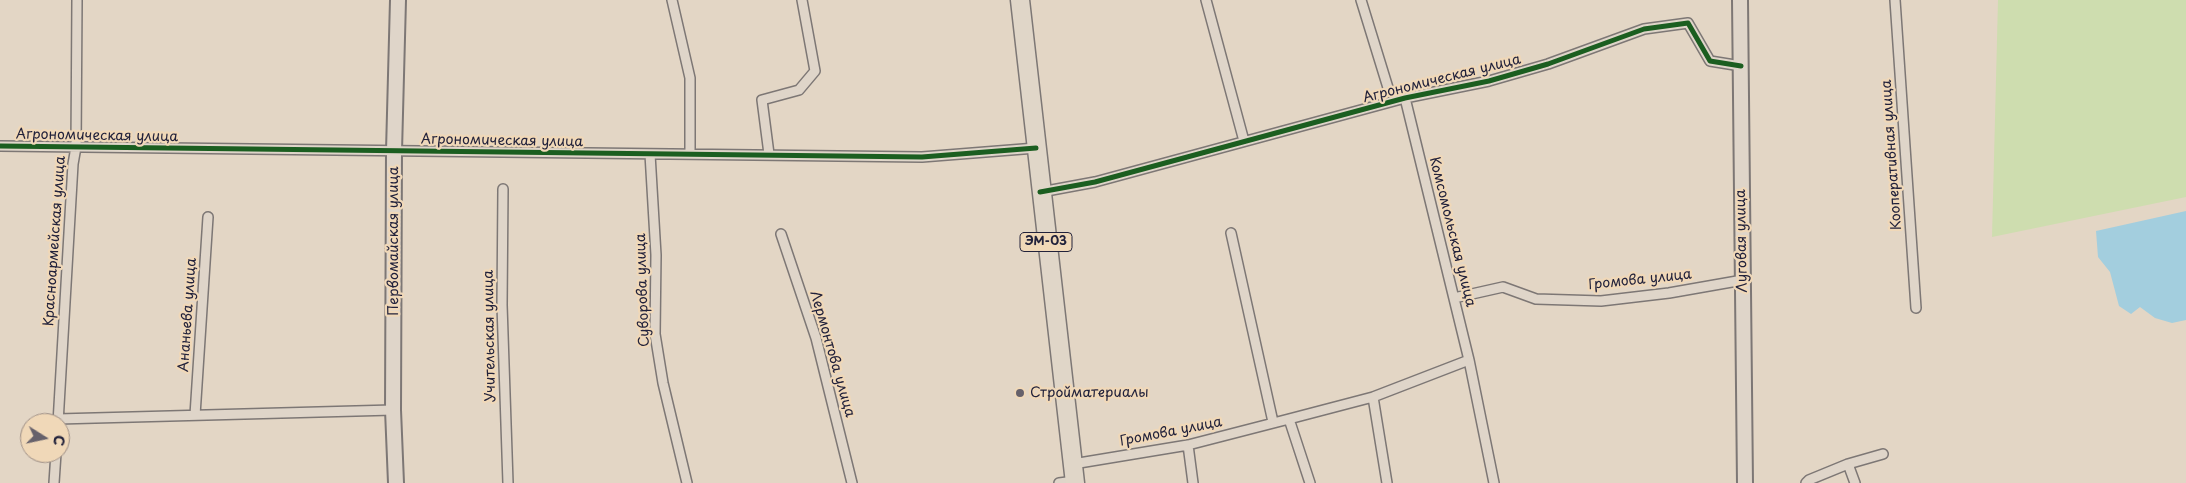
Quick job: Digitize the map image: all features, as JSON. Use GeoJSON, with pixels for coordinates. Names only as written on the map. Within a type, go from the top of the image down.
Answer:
{"type":"FeatureCollection","features":[{"type":"Feature","properties":{"kind":"highway","name":"ЭМ-03"},"geometry":{"type":"LineString","coordinates":[[1020,0],[1071,478]]}},
{"type":"Feature","properties":{"kind":"street","name":"Красноармейская улица"},"geometry":{"type":"LineString","coordinates":[[58,413],[72,164],[76,147],[77,0]]}},
{"type":"Feature","properties":{"kind":"street","name":"Первомайская улица"},"geometry":{"type":"LineString","coordinates":[[396,483],[394,410],[394,151],[398,0]]}},
{"type":"Feature","properties":{"kind":"street"},"geometry":{"type":"LineString","coordinates":[[672,0],[690,78],[690,154]]}},
{"type":"Feature","properties":{"kind":"street"},"geometry":{"type":"LineString","coordinates":[[769,154],[762,100],[799,90],[815,71],[802,0]]}},
{"type":"Feature","properties":{"kind":"street"},"geometry":{"type":"LineString","coordinates":[[1206,0],[1244,141]]}},
{"type":"Feature","properties":{"kind":"street"},"geometry":{"type":"LineString","coordinates":[[1361,0],[1389,91],[1405,98]]}},
{"type":"Feature","properties":{"kind":"street","name":"Луговая улица"},"geometry":{"type":"LineString","coordinates":[[1740,0],[1745,483]]}},
{"type":"Feature","properties":{"kind":"street","name":"Кооперативная улица"},"geometry":{"type":"LineString","coordinates":[[1895,0],[1916,308]]}},
{"type":"Feature","properties":{"kind":"street","name":"Агрономическая улица"},"geometry":{"type":"LineString","coordinates":[[1040,192],[1095,182],[1405,98],[1489,81],[1548,64],[1644,29],[1688,23],[1710,61],[1740,66]]}},
{"type":"Feature","properties":{"kind":"street","name":"Комсомольская улица"},"geometry":{"type":"LineString","coordinates":[[1405,98],[1469,360],[1494,483]]}},
{"type":"Feature","properties":{"kind":"street","name":"Агрономическая улица"},"geometry":{"type":"LineString","coordinates":[[0,146],[922,157],[1036,148]]}},
{"type":"Feature","properties":{"kind":"street","name":"Суворова улица"},"geometry":{"type":"LineString","coordinates":[[650,154],[656,255],[655,334],[662,383],[687,483]]}},
{"type":"Feature","properties":{"kind":"street","name":"Учительская улица"},"geometry":{"type":"LineString","coordinates":[[503,189],[502,304],[508,483]]}},
{"type":"Feature","properties":{"kind":"street","name":"Ананьева улица"},"geometry":{"type":"LineString","coordinates":[[195,416],[208,217]]}},
{"type":"Feature","properties":{"kind":"street"},"geometry":{"type":"LineString","coordinates":[[1232,232],[1273,422]]}},
{"type":"Feature","properties":{"kind":"street","name":"Лермонтова улица"},"geometry":{"type":"LineString","coordinates":[[781,234],[816,338],[852,483]]}},
{"type":"Feature","properties":{"kind":"street","name":"Громова улица"},"geometry":{"type":"LineString","coordinates":[[1454,298],[1503,287],[1536,299],[1601,301],[1669,293],[1743,280]]}},
{"type":"Feature","properties":{"kind":"street","name":"Громова улица"},"geometry":{"type":"LineString","coordinates":[[1071,478],[1273,422],[1373,397],[1469,360]]}},
{"type":"Feature","properties":{"kind":"street"},"geometry":{"type":"LineString","coordinates":[[1373,397],[1387,483]]}},
{"type":"Feature","properties":{"kind":"street"},"geometry":{"type":"LineString","coordinates":[[70,421],[394,410]]}},
{"type":"Feature","properties":{"kind":"street"},"geometry":{"type":"LineString","coordinates":[[1289,419],[1310,483]]}},
{"type":"Feature","properties":{"kind":"street"},"geometry":{"type":"LineString","coordinates":[[1188,445],[1193,483]]}},
{"type":"Feature","properties":{"kind":"street"},"geometry":{"type":"LineString","coordinates":[[1806,483],[1848,464],[1883,454]]}},
{"type":"Feature","properties":{"kind":"street"},"geometry":{"type":"LineString","coordinates":[[54,483],[55,463]]}},
{"type":"Feature","properties":{"kind":"street"},"geometry":{"type":"LineString","coordinates":[[1848,464],[1856,483]]}},
{"type":"Feature","properties":{"kind":"green space"},"geometry":{"type":"Polygon","coordinates":[[[1998,0],[2186,0],[2186,197],[1992,237],[1998,0]]]}},
{"type":"Feature","properties":{"kind":"water"},"geometry":{"type":"Polygon","coordinates":[[[2186,211],[2186,320],[2172,323],[2155,318],[2140,307],[2131,314],[2119,306],[2110,272],[2098,257],[2096,231],[2186,211]]]}},
{"type":"Feature","properties":{"kind":"cycle path"},"geometry":{"type":"LineString","coordinates":[[1040,192],[1095,182],[1405,98],[1489,81],[1548,64],[1644,29],[1688,23],[1710,61],[1741,66]]}},
{"type":"Feature","properties":{"kind":"cycle path"},"geometry":{"type":"LineString","coordinates":[[0,146],[922,157],[1036,148]]}},
{"type":"Feature","properties":{"kind":"place","name":"Стройматериалы"},"geometry":{"type":"Point","coordinates":[1020,393]}}]}
